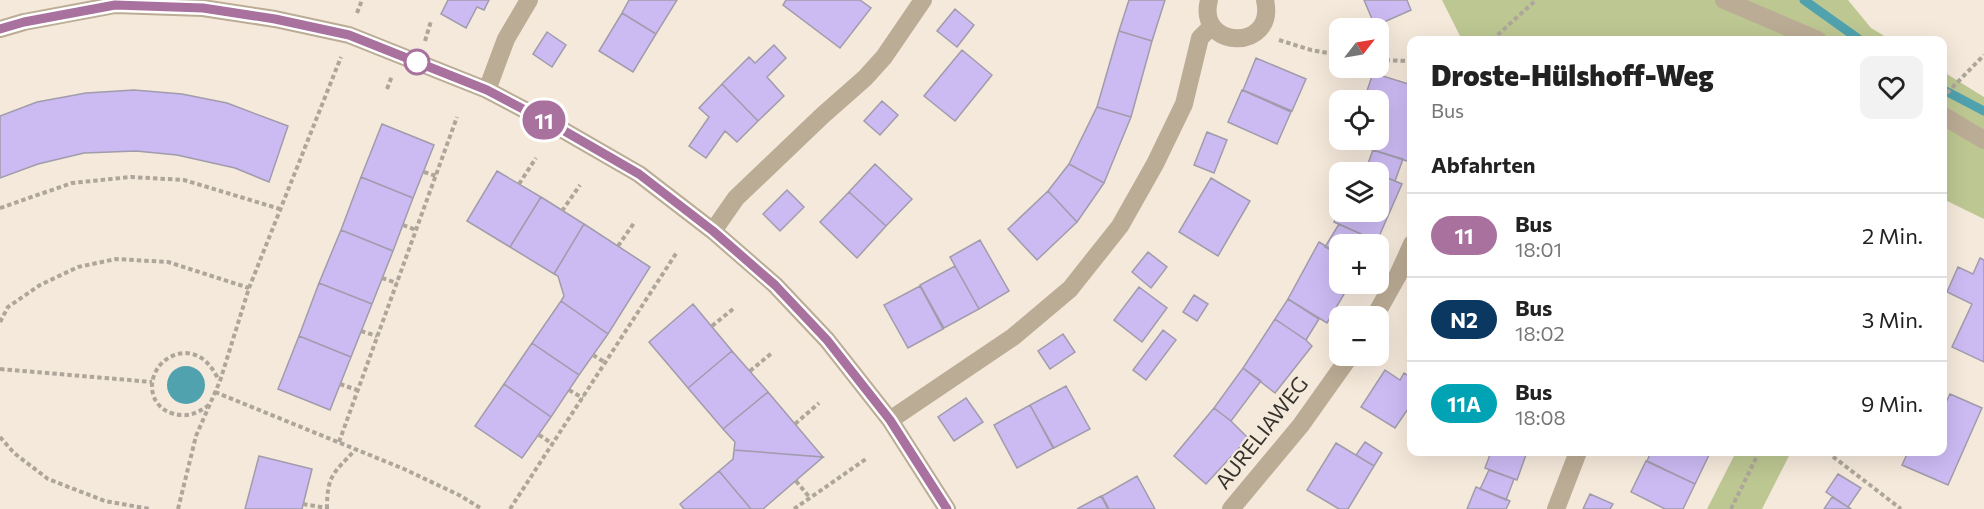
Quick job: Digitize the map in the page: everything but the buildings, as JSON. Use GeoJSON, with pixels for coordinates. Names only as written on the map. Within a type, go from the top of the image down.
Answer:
{"type":"FeatureCollection","features":[{"type":"Feature","properties":{"kind":"street"},"geometry":{"type":"LineString","coordinates":[[487,90],[506,39],[530,0]]}},
{"type":"Feature","properties":{"kind":"street"},"geometry":{"type":"LineString","coordinates":[[713,231],[736,198],[865,78],[884,57],[922,0]]}},
{"type":"Feature","properties":{"kind":"street"},"geometry":{"type":"LineString","coordinates":[[1209,0],[1208,16],[1212,26],[1220,34],[1235,39],[1246,38],[1256,32],[1265,18],[1265,0]]}},
{"type":"Feature","properties":{"kind":"street"},"geometry":{"type":"LineString","coordinates":[[1724,0],[1809,36]]}},
{"type":"Feature","properties":{"kind":"street"},"geometry":{"type":"LineString","coordinates":[[0,29],[24,22],[115,5],[203,8],[275,19],[349,35],[487,90],[639,174],[713,231],[775,285],[827,340],[890,420],[947,509]]}},
{"type":"Feature","properties":{"kind":"street"},"geometry":{"type":"LineString","coordinates":[[890,420],[1012,337],[1070,289],[1120,226],[1155,164],[1184,104],[1200,38],[1212,26]]}},
{"type":"Feature","properties":{"kind":"street"},"geometry":{"type":"LineString","coordinates":[[1947,118],[1984,140]]}},
{"type":"Feature","properties":{"kind":"street"},"geometry":{"type":"LineString","coordinates":[[1381,306],[1407,255]]}},
{"type":"Feature","properties":{"kind":"street","name":"AURELIAWEG"},"geometry":{"type":"LineString","coordinates":[[1231,509],[1301,424],[1343,366]]}},
{"type":"Feature","properties":{"kind":"street"},"geometry":{"type":"LineString","coordinates":[[1556,509],[1576,456]]}},
{"type":"Feature","properties":{"kind":"path"},"geometry":{"type":"LineString","coordinates":[[178,509],[196,436],[220,381],[249,288],[362,0]]}},
{"type":"Feature","properties":{"kind":"path"},"geometry":{"type":"LineString","coordinates":[[1496,36],[1536,0]]}},
{"type":"Feature","properties":{"kind":"path"},"geometry":{"type":"LineString","coordinates":[[425,42],[432,21]]}},
{"type":"Feature","properties":{"kind":"path"},"geometry":{"type":"LineString","coordinates":[[1256,32],[1311,50],[1329,53]]}},
{"type":"Feature","properties":{"kind":"path"},"geometry":{"type":"LineString","coordinates":[[1947,93],[1984,55]]}},
{"type":"Feature","properties":{"kind":"path"},"geometry":{"type":"LineString","coordinates":[[1389,60],[1407,61]]}},
{"type":"Feature","properties":{"kind":"path"},"geometry":{"type":"LineString","coordinates":[[339,442],[457,117]]}},
{"type":"Feature","properties":{"kind":"path"},"geometry":{"type":"LineString","coordinates":[[519,184],[536,158]]}},
{"type":"Feature","properties":{"kind":"path"},"geometry":{"type":"LineString","coordinates":[[424,172],[436,176]]}},
{"type":"Feature","properties":{"kind":"path"},"geometry":{"type":"LineString","coordinates":[[0,208],[72,183],[131,177],[184,180],[280,209]]}},
{"type":"Feature","properties":{"kind":"path"},"geometry":{"type":"LineString","coordinates":[[562,211],[580,185]]}},
{"type":"Feature","properties":{"kind":"path"},"geometry":{"type":"LineString","coordinates":[[618,246],[634,223]]}},
{"type":"Feature","properties":{"kind":"path"},"geometry":{"type":"LineString","coordinates":[[403,225],[416,230]]}},
{"type":"Feature","properties":{"kind":"path"},"geometry":{"type":"LineString","coordinates":[[510,509],[677,252]]}},
{"type":"Feature","properties":{"kind":"path"},"geometry":{"type":"LineString","coordinates":[[0,322],[8,306],[40,285],[78,267],[116,259],[168,262],[249,288]]}},
{"type":"Feature","properties":{"kind":"path"},"geometry":{"type":"LineString","coordinates":[[382,278],[397,283]]}},
{"type":"Feature","properties":{"kind":"path"},"geometry":{"type":"LineString","coordinates":[[712,327],[733,309]]}},
{"type":"Feature","properties":{"kind":"path"},"geometry":{"type":"LineString","coordinates":[[361,332],[377,336]]}},
{"type":"Feature","properties":{"kind":"path"},"geometry":{"type":"LineString","coordinates":[[750,371],[773,352]]}},
{"type":"Feature","properties":{"kind":"path"},"geometry":{"type":"LineString","coordinates":[[210,404],[197,414],[181,416],[165,411],[155,398],[152,382],[159,364],[174,354],[193,353],[208,363],[220,381]]}},
{"type":"Feature","properties":{"kind":"path"},"geometry":{"type":"LineString","coordinates":[[593,355],[606,363]]}},
{"type":"Feature","properties":{"kind":"path"},"geometry":{"type":"LineString","coordinates":[[0,369],[152,382]]}},
{"type":"Feature","properties":{"kind":"path"},"geometry":{"type":"LineString","coordinates":[[340,384],[357,390]]}},
{"type":"Feature","properties":{"kind":"path"},"geometry":{"type":"LineString","coordinates":[[569,390],[583,398]]}},
{"type":"Feature","properties":{"kind":"path"},"geometry":{"type":"LineString","coordinates":[[216,392],[405,469],[459,495],[482,509]]}},
{"type":"Feature","properties":{"kind":"path"},"geometry":{"type":"LineString","coordinates":[[795,424],[819,403]]}},
{"type":"Feature","properties":{"kind":"path"},"geometry":{"type":"LineString","coordinates":[[539,435],[553,444]]}},
{"type":"Feature","properties":{"kind":"path"},"geometry":{"type":"LineString","coordinates":[[0,437],[14,453],[48,479],[105,501],[150,509]]}},
{"type":"Feature","properties":{"kind":"path"},"geometry":{"type":"LineString","coordinates":[[303,504],[327,508],[327,491],[333,472],[355,450]]}},
{"type":"Feature","properties":{"kind":"path"},"geometry":{"type":"LineString","coordinates":[[1731,509],[1757,456]]}},
{"type":"Feature","properties":{"kind":"path"},"geometry":{"type":"LineString","coordinates":[[1832,456],[1901,509]]}},
{"type":"Feature","properties":{"kind":"path"},"geometry":{"type":"LineString","coordinates":[[794,509],[866,459]]}},
{"type":"Feature","properties":{"kind":"path"},"geometry":{"type":"LineString","coordinates":[[796,481],[810,498]]}},
{"type":"Feature","properties":{"kind":"green space"},"geometry":{"type":"Polygon","coordinates":[[[1442,0],[1848,0],[1871,28],[1884,36],[1460,36],[1442,0]]]}},
{"type":"Feature","properties":{"kind":"green space"},"geometry":{"type":"Polygon","coordinates":[[[1947,74],[1984,97],[1984,219],[1947,201],[1947,74]]]}},
{"type":"Feature","properties":{"kind":"green space"},"geometry":{"type":"Polygon","coordinates":[[[1734,456],[1789,456],[1762,509],[1707,509],[1734,456]]]}},
{"type":"Feature","properties":{"kind":"water"},"geometry":{"type":"Polygon","coordinates":[[[186,366],[199,372],[205,385],[199,398],[186,404],[173,398],[167,385],[173,372],[186,366]]]}},
{"type":"Feature","properties":{"kind":"waterway"},"geometry":{"type":"LineString","coordinates":[[1804,0],[1854,36]]}},
{"type":"Feature","properties":{"kind":"waterway"},"geometry":{"type":"LineString","coordinates":[[1947,92],[1984,111]]}},
{"type":"Feature","properties":{"kind":"bus line","name":"11"},"geometry":{"type":"LineString","coordinates":[[0,29],[24,22],[115,5],[203,8],[275,19],[349,35],[487,90],[639,174],[713,231],[775,285],[827,340],[890,420],[947,509]]}}]}
